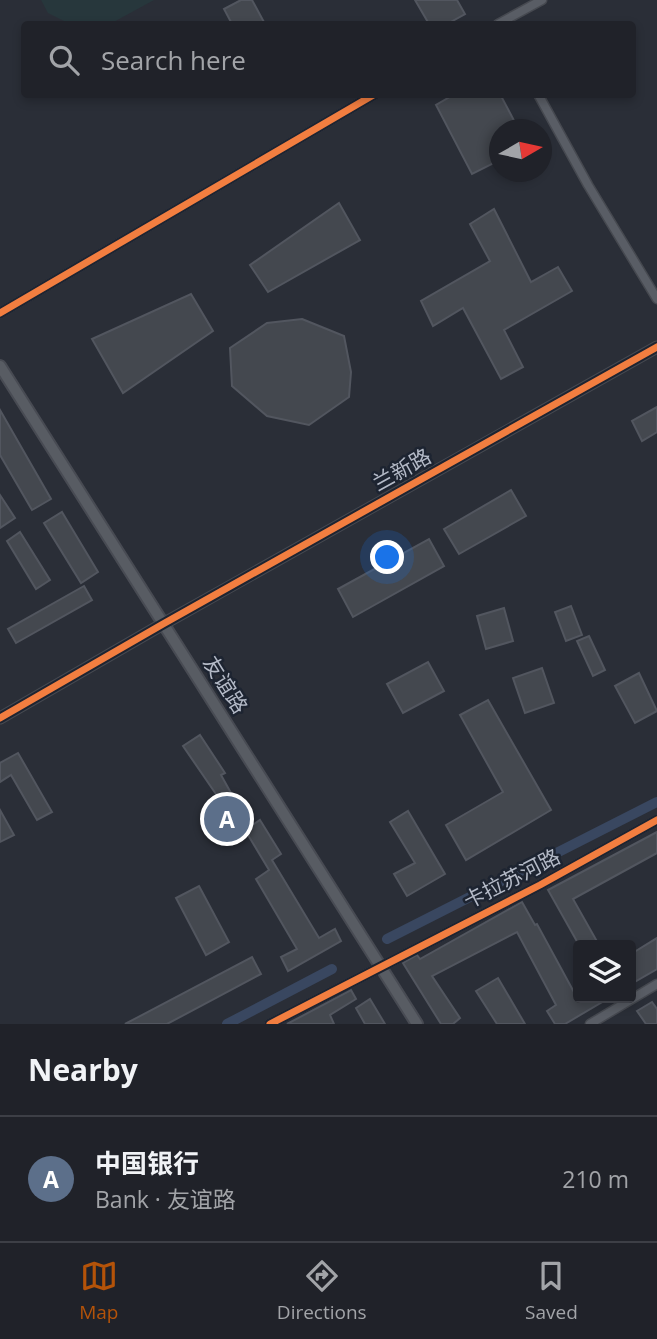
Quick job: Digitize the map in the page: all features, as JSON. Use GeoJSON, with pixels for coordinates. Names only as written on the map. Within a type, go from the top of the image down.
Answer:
{"type":"FeatureCollection","features":[{"type":"Feature","properties":{"kind":"main road","name":"友谊路"},"geometry":{"type":"LineString","coordinates":[[0,366],[417,1024]]}},
{"type":"Feature","properties":{"kind":"street"},"geometry":{"type":"LineString","coordinates":[[504,21],[542,0]]}},
{"type":"Feature","properties":{"kind":"street"},"geometry":{"type":"LineString","coordinates":[[0,313],[368,98]]}},
{"type":"Feature","properties":{"kind":"street"},"geometry":{"type":"LineString","coordinates":[[540,98],[657,299]]}},
{"type":"Feature","properties":{"kind":"street","name":"兰新路"},"geometry":{"type":"LineString","coordinates":[[0,718],[657,347]]}},
{"type":"Feature","properties":{"kind":"street","name":"卡拉苏河路"},"geometry":{"type":"LineString","coordinates":[[270,1024],[380,965],[540,885],[657,820]]}},
{"type":"Feature","properties":{"kind":"street"},"geometry":{"type":"LineString","coordinates":[[590,1024],[657,984]]}},
{"type":"Feature","properties":{"kind":"shaded area"},"geometry":{"type":"Polygon","coordinates":[[[41,0],[154,0],[116,21],[64,21],[48,13],[41,0]]]}},
{"type":"Feature","properties":{"kind":"building"},"geometry":{"type":"Polygon","coordinates":[[[241,0],[252,0],[263,21],[230,21],[224,9],[241,0]]]}},
{"type":"Feature","properties":{"kind":"building"},"geometry":{"type":"Polygon","coordinates":[[[415,0],[457,0],[465,14],[452,21],[427,21],[415,0]]]}},
{"type":"Feature","properties":{"kind":"building"},"geometry":{"type":"Polygon","coordinates":[[[448,98],[502,98],[513,119],[489,119],[489,166],[472,174],[436,105],[448,98]]]}},
{"type":"Feature","properties":{"kind":"building"},"geometry":{"type":"Polygon","coordinates":[[[339,203],[360,240],[268,292],[250,265],[339,203]]]}},
{"type":"Feature","properties":{"kind":"building"},"geometry":{"type":"Polygon","coordinates":[[[494,209],[531,282],[558,267],[572,291],[504,330],[523,367],[501,379],[463,308],[433,326],[421,301],[490,261],[470,224],[494,209]]]}},
{"type":"Feature","properties":{"kind":"building"},"geometry":{"type":"Polygon","coordinates":[[[191,294],[213,331],[123,393],[92,339],[191,294]]]}},
{"type":"Feature","properties":{"kind":"building"},"geometry":{"type":"Polygon","coordinates":[[[302,319],[344,336],[351,372],[349,397],[309,425],[267,416],[232,386],[230,348],[267,323],[302,319]]]}},
{"type":"Feature","properties":{"kind":"building"},"geometry":{"type":"Polygon","coordinates":[[[657,407],[657,432],[642,441],[632,421],[657,407]]]}},
{"type":"Feature","properties":{"kind":"building"},"geometry":{"type":"Polygon","coordinates":[[[0,410],[51,499],[32,510],[0,455],[0,410]]]}},
{"type":"Feature","properties":{"kind":"building"},"geometry":{"type":"Polygon","coordinates":[[[511,490],[526,516],[459,554],[444,529],[511,490]]]}},
{"type":"Feature","properties":{"kind":"building"},"geometry":{"type":"Polygon","coordinates":[[[0,495],[15,518],[0,528],[0,495]]]}},
{"type":"Feature","properties":{"kind":"building"},"geometry":{"type":"Polygon","coordinates":[[[62,512],[98,572],[81,583],[44,523],[62,512]]]}},
{"type":"Feature","properties":{"kind":"building"},"geometry":{"type":"Polygon","coordinates":[[[20,532],[50,580],[36,589],[7,541],[20,532]]]}},
{"type":"Feature","properties":{"kind":"building"},"geometry":{"type":"Polygon","coordinates":[[[429,539],[444,566],[353,617],[338,589],[429,539]]]}},
{"type":"Feature","properties":{"kind":"building"},"geometry":{"type":"Polygon","coordinates":[[[84,586],[92,600],[16,643],[8,629],[84,586]]]}},
{"type":"Feature","properties":{"kind":"building"},"geometry":{"type":"Polygon","coordinates":[[[571,606],[582,635],[566,641],[555,612],[571,606]]]}},
{"type":"Feature","properties":{"kind":"building"},"geometry":{"type":"Polygon","coordinates":[[[504,608],[513,641],[486,649],[477,616],[504,608]]]}},
{"type":"Feature","properties":{"kind":"building"},"geometry":{"type":"Polygon","coordinates":[[[589,636],[605,670],[593,676],[577,641],[589,636]]]}},
{"type":"Feature","properties":{"kind":"building"},"geometry":{"type":"Polygon","coordinates":[[[428,662],[444,691],[403,713],[387,684],[428,662]]]}},
{"type":"Feature","properties":{"kind":"building"},"geometry":{"type":"Polygon","coordinates":[[[542,668],[554,703],[525,713],[513,678],[542,668]]]}},
{"type":"Feature","properties":{"kind":"building"},"geometry":{"type":"Polygon","coordinates":[[[639,673],[657,711],[635,723],[615,686],[639,673]]]}},
{"type":"Feature","properties":{"kind":"building"},"geometry":{"type":"Polygon","coordinates":[[[488,700],[551,810],[466,860],[446,825],[503,792],[460,715],[488,700]]]}},
{"type":"Feature","properties":{"kind":"building"},"geometry":{"type":"Polygon","coordinates":[[[200,735],[225,773],[221,775],[231,793],[220,800],[183,746],[200,735]]]}},
{"type":"Feature","properties":{"kind":"building"},"geometry":{"type":"Polygon","coordinates":[[[18,753],[52,812],[37,820],[11,775],[0,782],[0,763],[18,753]]]}},
{"type":"Feature","properties":{"kind":"building"},"geometry":{"type":"Polygon","coordinates":[[[224,806],[238,828],[228,835],[213,813],[224,806]]]}},
{"type":"Feature","properties":{"kind":"building"},"geometry":{"type":"Polygon","coordinates":[[[0,810],[14,835],[0,842],[0,810]]]}},
{"type":"Feature","properties":{"kind":"building"},"geometry":{"type":"Polygon","coordinates":[[[408,811],[445,874],[407,896],[394,874],[415,863],[390,822],[408,811]]]}},
{"type":"Feature","properties":{"kind":"building"},"geometry":{"type":"Polygon","coordinates":[[[260,820],[281,854],[272,860],[319,938],[335,929],[341,941],[288,971],[281,957],[297,949],[256,879],[269,870],[245,830],[260,820]]]}},
{"type":"Feature","properties":{"kind":"building"},"geometry":{"type":"Polygon","coordinates":[[[657,832],[657,853],[573,899],[596,940],[576,940],[548,890],[657,832]]]}},
{"type":"Feature","properties":{"kind":"building"},"geometry":{"type":"Polygon","coordinates":[[[199,886],[229,942],[206,955],[176,898],[199,886]]]}},
{"type":"Feature","properties":{"kind":"building"},"geometry":{"type":"Polygon","coordinates":[[[522,902],[573,990],[573,1003],[601,1003],[565,1024],[555,1024],[547,1011],[556,1005],[517,932],[432,976],[460,1018],[453,1024],[441,1024],[403,963],[417,955],[420,959],[522,902]]]}},
{"type":"Feature","properties":{"kind":"building"},"geometry":{"type":"Polygon","coordinates":[[[657,938],[657,969],[636,981],[636,951],[657,938]]]}},
{"type":"Feature","properties":{"kind":"building"},"geometry":{"type":"Polygon","coordinates":[[[252,957],[261,974],[167,1024],[125,1024],[252,957]]]}},
{"type":"Feature","properties":{"kind":"building"},"geometry":{"type":"Polygon","coordinates":[[[498,978],[525,1024],[497,1024],[476,991],[498,978]]]}},
{"type":"Feature","properties":{"kind":"building"},"geometry":{"type":"Polygon","coordinates":[[[351,990],[356,999],[330,1015],[334,1024],[287,1024],[351,990]]]}},
{"type":"Feature","properties":{"kind":"building"},"geometry":{"type":"Polygon","coordinates":[[[370,999],[385,1024],[365,1024],[356,1008],[370,999]]]}},
{"type":"Feature","properties":{"kind":"building"},"geometry":{"type":"Polygon","coordinates":[[[652,1002],[657,1009],[657,1024],[646,1024],[637,1011],[652,1002]]]}},
{"type":"Feature","properties":{"kind":"waterway"},"geometry":{"type":"LineString","coordinates":[[387,939],[657,802]]}},
{"type":"Feature","properties":{"kind":"waterway"},"geometry":{"type":"LineString","coordinates":[[227,1024],[332,969]]}},
{"type":"Feature","properties":{"kind":"cycle path"},"geometry":{"type":"LineString","coordinates":[[0,313],[368,98]]}},
{"type":"Feature","properties":{"kind":"cycle path"},"geometry":{"type":"LineString","coordinates":[[0,718],[657,347]]}},
{"type":"Feature","properties":{"kind":"cycle path"},"geometry":{"type":"LineString","coordinates":[[270,1024],[540,885],[657,820]]}},
{"type":"Feature","properties":{"kind":"place","name":"中国银行"},"geometry":{"type":"Point","coordinates":[227,819]}}]}
